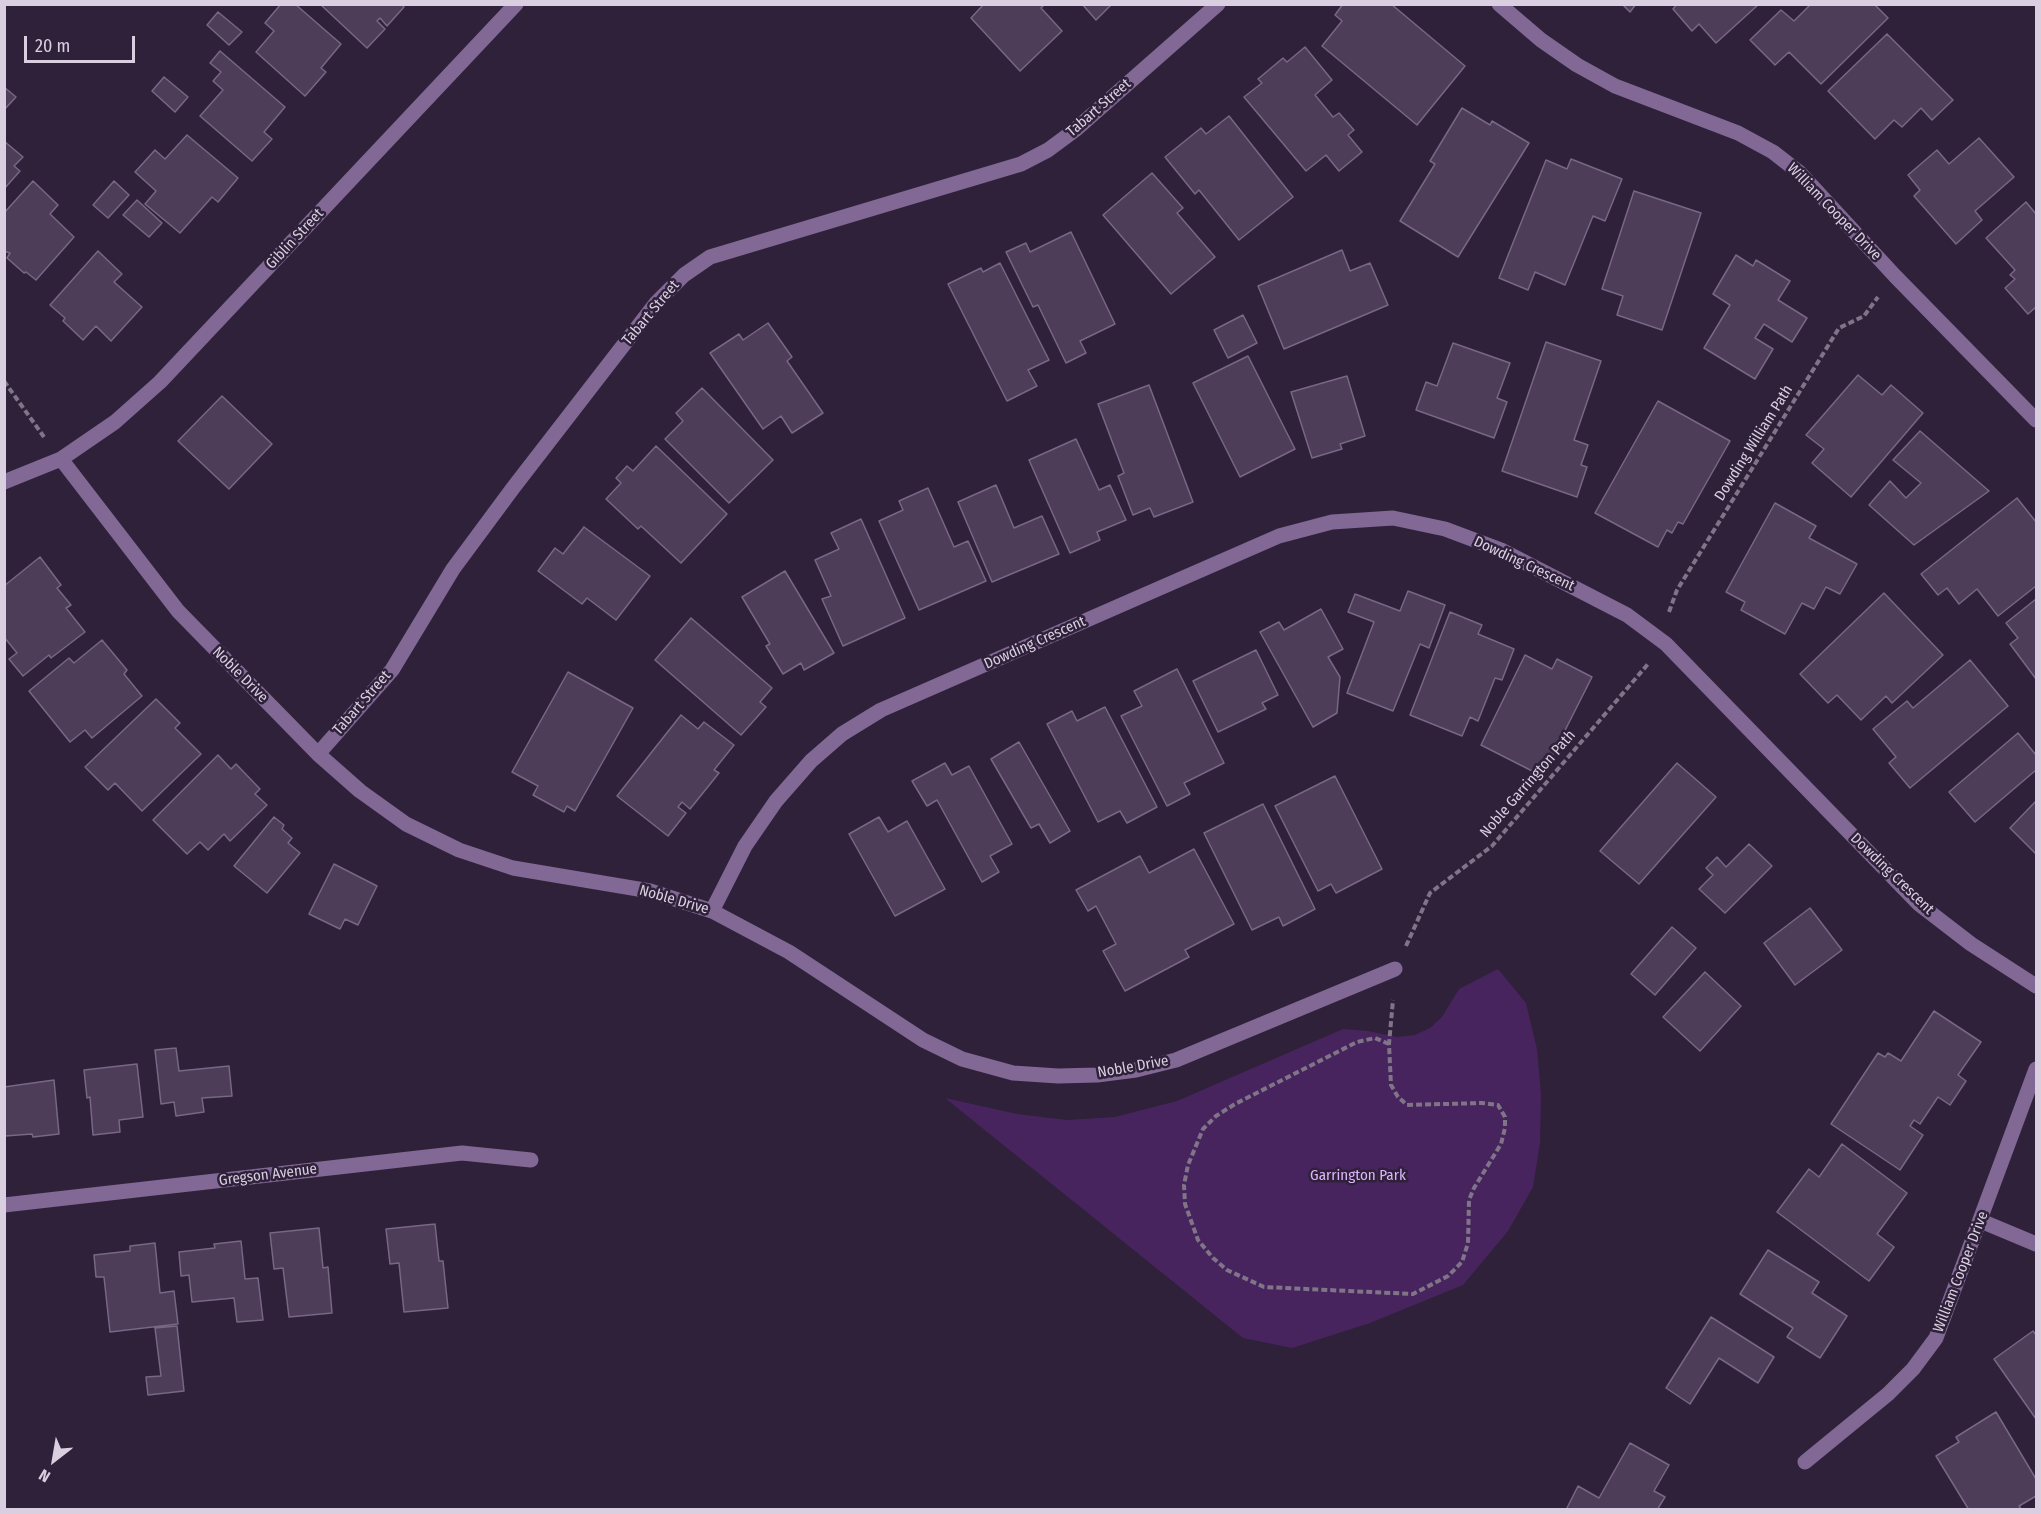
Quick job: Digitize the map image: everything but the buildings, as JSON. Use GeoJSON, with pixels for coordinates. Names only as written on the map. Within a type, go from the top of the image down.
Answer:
{"type":"FeatureCollection","features":[{"type":"Feature","properties":{"kind":"street","name":"Giblin Street"},"geometry":{"type":"LineString","coordinates":[[4,482],[61,459],[115,422],[160,382],[516,4]]}},
{"type":"Feature","properties":{"kind":"street","name":"Tabart Street"},"geometry":{"type":"LineString","coordinates":[[318,754],[392,670],[453,569],[506,497],[656,303],[684,275],[710,257],[1021,164],[1048,150],[1075,130],[1218,4]]}},
{"type":"Feature","properties":{"kind":"street","name":"William Cooper Drive"},"geometry":{"type":"LineString","coordinates":[[1499,4],[1541,40],[1577,65],[1615,86],[1738,133],[1773,152],[1800,173],[1895,276],[2037,420]]}},
{"type":"Feature","properties":{"kind":"street","name":"Noble Drive"},"geometry":{"type":"LineString","coordinates":[[61,459],[178,611],[318,754],[360,791],[406,824],[459,850],[513,868],[650,891],[712,911],[789,952],[923,1040],[962,1059],[1013,1073],[1058,1076],[1097,1075],[1136,1070],[1176,1060],[1395,969]]}},
{"type":"Feature","properties":{"kind":"street","name":"Dowding Crescent"},"geometry":{"type":"LineString","coordinates":[[712,911],[745,846],[776,801],[811,762],[842,734],[881,710],[1279,536],[1332,522],[1393,518],[1445,529],[1501,550],[1628,615],[1666,644],[1919,904],[1971,944],[2037,986]]}},
{"type":"Feature","properties":{"kind":"street","name":"William Cooper Drive"},"geometry":{"type":"LineString","coordinates":[[1805,1462],[1888,1394],[1919,1362],[1936,1338],[2037,1069]]}},
{"type":"Feature","properties":{"kind":"street","name":"Gregson Avenue"},"geometry":{"type":"LineString","coordinates":[[4,1205],[462,1153],[531,1160]]}},
{"type":"Feature","properties":{"kind":"street"},"geometry":{"type":"LineString","coordinates":[[1981,1221],[2037,1244]]}},
{"type":"Feature","properties":{"kind":"path","name":"Dowding William Path"},"geometry":{"type":"LineString","coordinates":[[1666,644],[1667,616],[1677,590],[1839,328],[1864,315],[1895,276]]}},
{"type":"Feature","properties":{"kind":"path"},"geometry":{"type":"LineString","coordinates":[[4,381],[61,459]]}},
{"type":"Feature","properties":{"kind":"path","name":"Noble Garrington Path"},"geometry":{"type":"LineString","coordinates":[[1395,969],[1430,893],[1492,846],[1666,644]]}},
{"type":"Feature","properties":{"kind":"path"},"geometry":{"type":"LineString","coordinates":[[1389,1044],[1375,1038],[1357,1042],[1235,1104],[1216,1116],[1203,1129],[1188,1165],[1184,1185],[1185,1204],[1198,1240],[1227,1270],[1264,1287],[1413,1294],[1448,1276],[1462,1262],[1468,1243],[1469,1200],[1501,1144],[1505,1117],[1498,1106],[1482,1103],[1407,1105],[1398,1097],[1391,1084],[1389,1044],[1395,969]]}},
{"type":"Feature","properties":{"kind":"green space","name":"Garrington Park"},"geometry":{"type":"Polygon","coordinates":[[[1498,969],[1526,1003],[1537,1049],[1541,1095],[1540,1143],[1533,1187],[1508,1231],[1463,1285],[1370,1323],[1292,1348],[1243,1338],[945,1098],[1017,1114],[1067,1120],[1115,1117],[1177,1101],[1343,1029],[1397,1037],[1415,1035],[1430,1028],[1442,1017],[1459,989],[1498,969]]]}}]}
